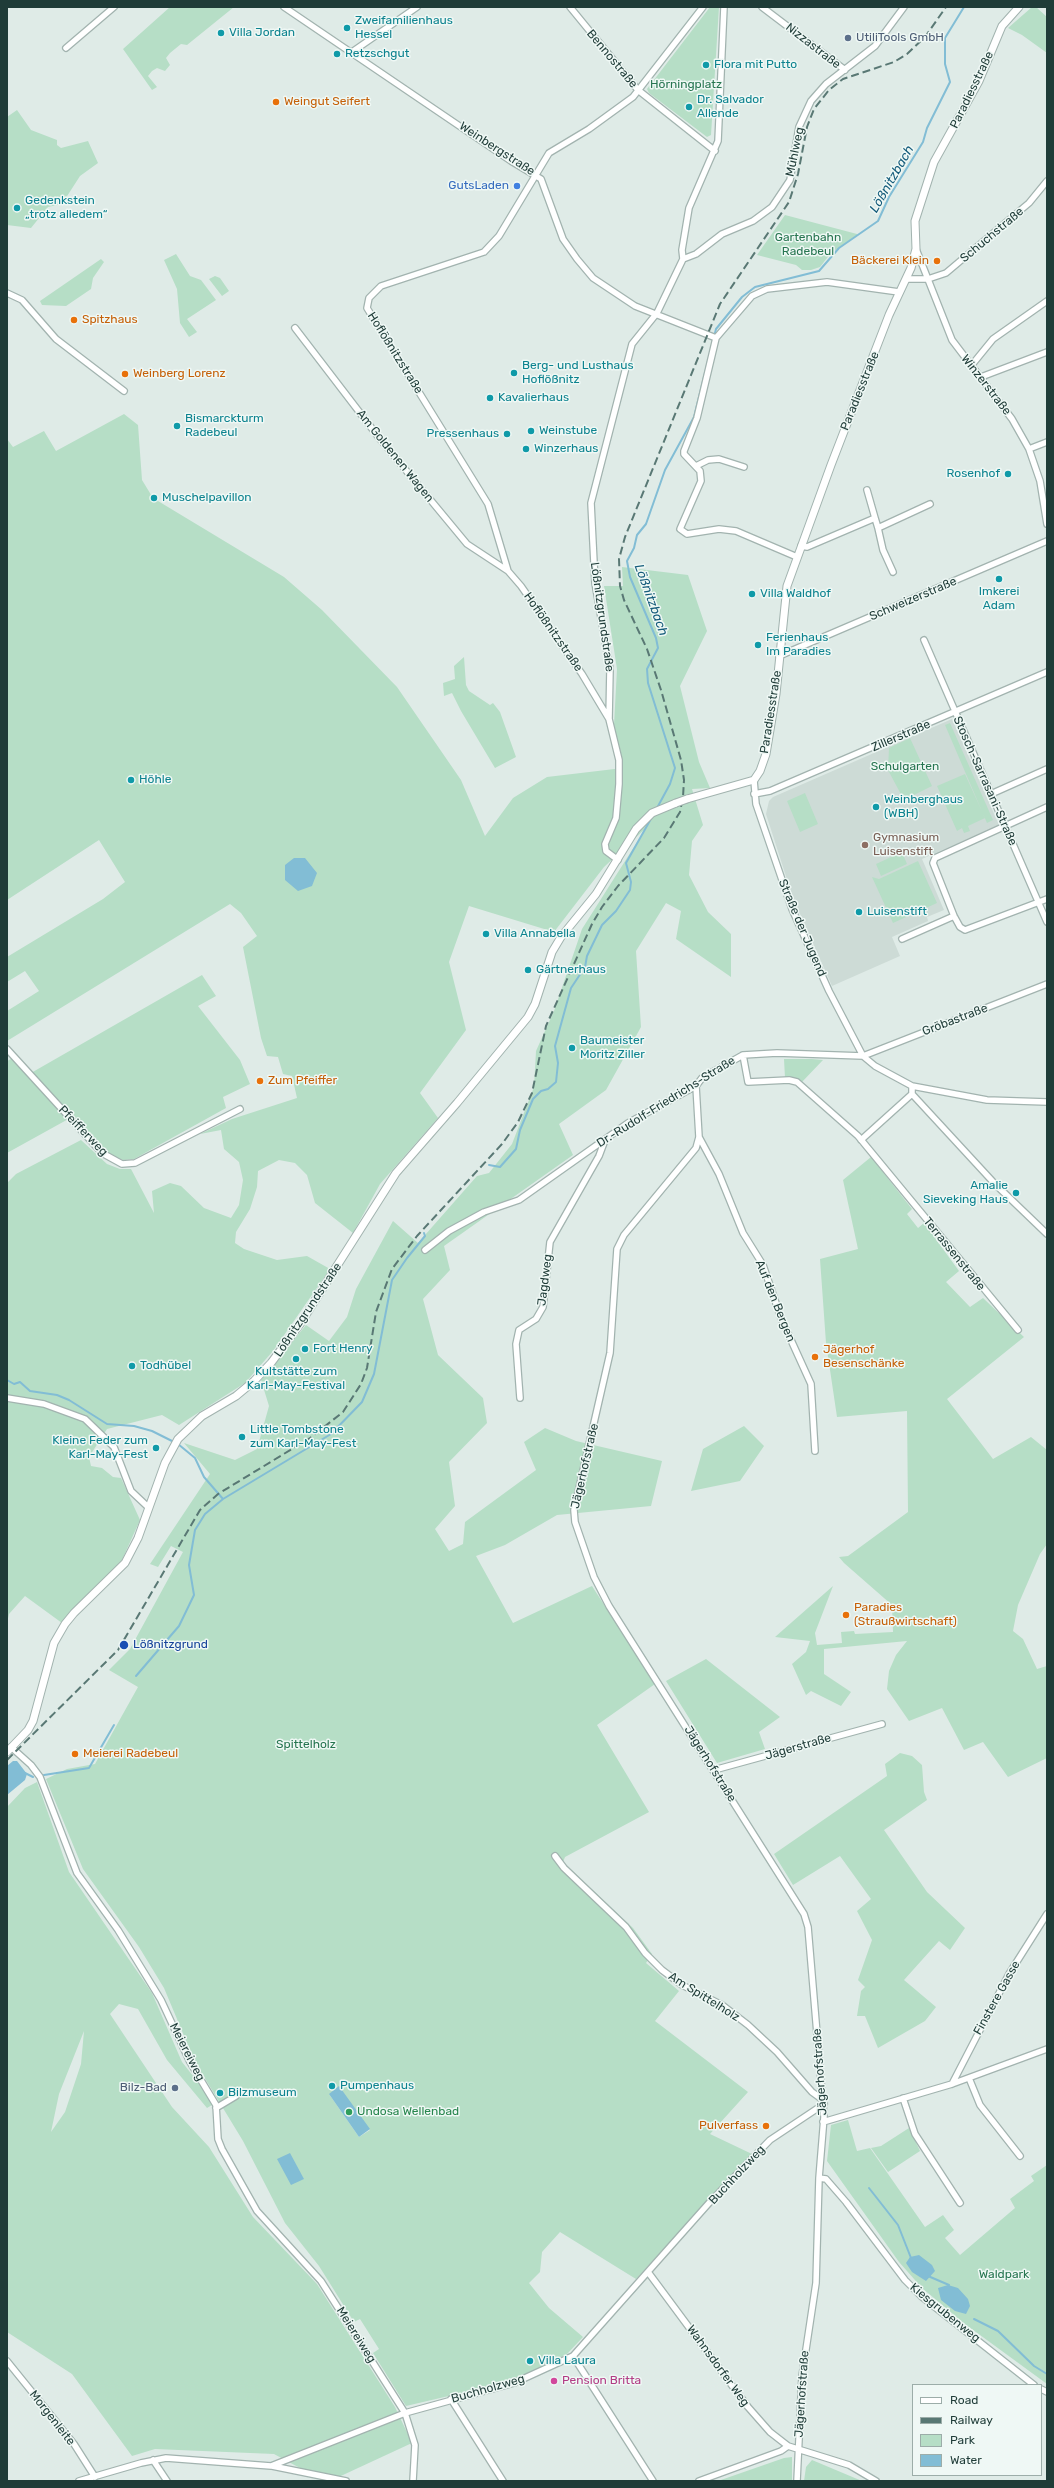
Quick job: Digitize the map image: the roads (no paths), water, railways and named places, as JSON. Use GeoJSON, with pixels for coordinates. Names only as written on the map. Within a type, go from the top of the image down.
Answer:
{"type":"FeatureCollection","features":[{"type":"Feature","properties":{"kind":"street"},"geometry":{"type":"LineString","coordinates":[[66,48],[114,7]]}},
{"type":"Feature","properties":{"kind":"street","name":"Weinbergstraße"},"geometry":{"type":"LineString","coordinates":[[284,7],[511,161],[536,175],[544,184],[563,239],[582,266],[597,280],[635,306],[657,313],[714,337]]}},
{"type":"Feature","properties":{"kind":"street"},"geometry":{"type":"LineString","coordinates":[[352,52],[416,7]]}},
{"type":"Feature","properties":{"kind":"street","name":"Bennostraße"},"geometry":{"type":"LineString","coordinates":[[570,7],[638,90],[715,151]]}},
{"type":"Feature","properties":{"kind":"street","name":"Hoflößnitzstraße"},"geometry":{"type":"LineString","coordinates":[[609,719],[582,674],[521,586],[508,571],[488,504],[367,308],[372,294],[381,286],[484,252],[499,236],[549,153],[589,129],[633,97],[703,7]]}},
{"type":"Feature","properties":{"kind":"street","name":"Lößnitzgrundstraße"},"geometry":{"type":"LineString","coordinates":[[618,860],[606,851],[605,844],[616,818],[619,784],[619,760],[609,719],[610,669],[595,583],[591,503],[632,344],[657,313],[684,259],[682,250],[689,208],[715,151],[718,140],[724,7]]}},
{"type":"Feature","properties":{"kind":"street","name":"Nizzastraße"},"geometry":{"type":"LineString","coordinates":[[762,7],[845,70]]}},
{"type":"Feature","properties":{"kind":"street","name":"Mühlweg"},"geometry":{"type":"LineString","coordinates":[[684,259],[696,254],[722,234],[753,221],[772,207],[790,180],[799,127],[811,101],[826,84],[875,46],[904,7]]}},
{"type":"Feature","properties":{"kind":"street","name":"Paradiesstraße"},"geometry":{"type":"LineString","coordinates":[[754,794],[754,780],[760,771],[766,754],[786,592],[797,557],[898,292],[906,279],[916,249],[915,221],[934,162],[979,81],[1002,26],[1018,7]]}},
{"type":"Feature","properties":{"kind":"street","name":"Schuchstraße"},"geometry":{"type":"LineString","coordinates":[[906,279],[928,279],[946,273],[972,253],[1030,203],[1047,181]]}},
{"type":"Feature","properties":{"kind":"street","name":"Winzerstraße"},"geometry":{"type":"LineString","coordinates":[[916,249],[952,340],[1012,418],[1029,449],[1040,481],[1047,524]]}},
{"type":"Feature","properties":{"kind":"street"},"geometry":{"type":"LineString","coordinates":[[797,557],[736,531],[719,529],[690,534],[681,532],[681,524],[702,481],[702,476],[696,466],[684,454],[684,451],[697,418],[714,337],[752,296],[767,289],[827,282],[898,292]]}},
{"type":"Feature","properties":{"kind":"street"},"geometry":{"type":"LineString","coordinates":[[7,293],[22,300],[56,339],[124,391]]}},
{"type":"Feature","properties":{"kind":"street"},"geometry":{"type":"LineString","coordinates":[[971,366],[993,339],[1047,301]]}},
{"type":"Feature","properties":{"kind":"street","name":"Am Goldenen Wagen"},"geometry":{"type":"LineString","coordinates":[[295,328],[380,439],[467,544],[508,571]]}},
{"type":"Feature","properties":{"kind":"street"},"geometry":{"type":"LineString","coordinates":[[980,377],[1047,352]]}},
{"type":"Feature","properties":{"kind":"street"},"geometry":{"type":"LineString","coordinates":[[1029,449],[1047,442]]}},
{"type":"Feature","properties":{"kind":"street"},"geometry":{"type":"LineString","coordinates":[[696,466],[708,460],[719,459],[744,467]]}},
{"type":"Feature","properties":{"kind":"street"},"geometry":{"type":"LineString","coordinates":[[867,490],[883,550],[893,572]]}},
{"type":"Feature","properties":{"kind":"street"},"geometry":{"type":"LineString","coordinates":[[878,528],[930,504]]}},
{"type":"Feature","properties":{"kind":"street"},"geometry":{"type":"LineString","coordinates":[[801,546],[807,547],[875,518]]}},
{"type":"Feature","properties":{"kind":"street","name":"Schweizerstraße"},"geometry":{"type":"LineString","coordinates":[[779,656],[1047,541]]}},
{"type":"Feature","properties":{"kind":"street","name":"Stosch-Sarrasani-Straße"},"geometry":{"type":"LineString","coordinates":[[924,640],[1047,922]]}},
{"type":"Feature","properties":{"kind":"street","name":"Zillerstraße"},"geometry":{"type":"LineString","coordinates":[[754,794],[770,791],[1047,672]]}},
{"type":"Feature","properties":{"kind":"street"},"geometry":{"type":"LineString","coordinates":[[991,794],[1047,769]]}},
{"type":"Feature","properties":{"kind":"street","name":"Lößnitzgrundstraße"},"geometry":{"type":"LineString","coordinates":[[9,1750],[28,1730],[33,1720],[54,1643],[74,1613],[125,1563],[138,1538],[148,1507],[178,1439],[202,1416],[236,1396],[254,1381],[271,1363],[300,1324],[396,1173],[457,1103],[528,1017],[535,1004],[552,952],[561,937],[596,894],[636,829],[648,816],[664,806],[754,780]]}},
{"type":"Feature","properties":{"kind":"street","name":"Straße der Jugend"},"geometry":{"type":"LineString","coordinates":[[754,794],[756,804],[792,909],[829,991],[863,1056]]}},
{"type":"Feature","properties":{"kind":"street"},"geometry":{"type":"LineString","coordinates":[[1047,807],[935,858],[933,863],[954,916],[960,927],[965,930],[1047,899]]}},
{"type":"Feature","properties":{"kind":"street"},"geometry":{"type":"LineString","coordinates":[[902,939],[954,916]]}},
{"type":"Feature","properties":{"kind":"street","name":"Gröbastraße"},"geometry":{"type":"LineString","coordinates":[[863,1056],[1047,984]]}},
{"type":"Feature","properties":{"kind":"street","name":"Pfeifferweg"},"geometry":{"type":"LineString","coordinates":[[7,1048],[102,1153],[122,1164],[135,1163],[240,1109]]}},
{"type":"Feature","properties":{"kind":"street","name":"Dr.-Rudolf-Friedrichs-Straße"},"geometry":{"type":"LineString","coordinates":[[426,1250],[449,1230],[484,1212],[519,1200],[628,1123],[696,1086],[702,1078],[743,1055],[777,1052],[863,1056]]}},
{"type":"Feature","properties":{"kind":"street","name":"Terrassenstraße"},"geometry":{"type":"LineString","coordinates":[[743,1055],[748,1082],[789,1080],[797,1082],[861,1140],[1018,1330]]}},
{"type":"Feature","properties":{"kind":"street"},"geometry":{"type":"LineString","coordinates":[[863,1056],[875,1066],[912,1086],[987,1100],[1047,1102]]}},
{"type":"Feature","properties":{"kind":"street","name":"Jägerhofstraße"},"geometry":{"type":"LineString","coordinates":[[696,1086],[699,1137],[696,1148],[687,1161],[624,1235],[617,1249],[610,1353],[574,1510],[577,1534],[594,1577],[609,1606],[804,1914],[808,1928],[824,2102],[819,2178],[816,2283],[802,2376],[796,2481]]}},
{"type":"Feature","properties":{"kind":"street"},"geometry":{"type":"LineString","coordinates":[[912,1086],[912,1094],[995,1184],[1047,1234]]}},
{"type":"Feature","properties":{"kind":"street"},"geometry":{"type":"LineString","coordinates":[[861,1140],[912,1094]]}},
{"type":"Feature","properties":{"kind":"street","name":"Auf den Bergen"},"geometry":{"type":"LineString","coordinates":[[699,1137],[719,1174],[743,1233],[762,1265],[781,1318],[811,1384],[815,1451]]}},
{"type":"Feature","properties":{"kind":"street","name":"Jagdweg"},"geometry":{"type":"LineString","coordinates":[[520,1398],[516,1344],[519,1330],[536,1319],[543,1307],[550,1242],[599,1156],[605,1140]]}},
{"type":"Feature","properties":{"kind":"street"},"geometry":{"type":"LineString","coordinates":[[7,1398],[44,1404],[79,1417],[114,1447],[131,1491],[148,1507]]}},
{"type":"Feature","properties":{"kind":"street","name":"Jägerstraße"},"geometry":{"type":"LineString","coordinates":[[714,1770],[882,1724]]}},
{"type":"Feature","properties":{"kind":"street","name":"Meiereiweg"},"geometry":{"type":"LineString","coordinates":[[9,1750],[31,1765],[40,1777],[77,1873],[147,1975],[190,2062],[212,2096],[216,2108],[218,2139],[222,2149],[257,2210],[321,2281],[405,2413],[415,2445],[413,2481]]}},
{"type":"Feature","properties":{"kind":"street","name":"Am Spittelholz"},"geometry":{"type":"LineString","coordinates":[[554,1856],[564,1868],[626,1928],[645,1953],[662,1970],[682,1985],[722,2005],[748,2025],[777,2052],[812,2092],[824,2102]]}},
{"type":"Feature","properties":{"kind":"street","name":"Finstere Gasse"},"geometry":{"type":"LineString","coordinates":[[952,2084],[1009,1974],[1047,1914]]}},
{"type":"Feature","properties":{"kind":"street"},"geometry":{"type":"LineString","coordinates":[[823,2122],[952,2084],[1047,2049]]}},
{"type":"Feature","properties":{"kind":"street"},"geometry":{"type":"LineString","coordinates":[[969,2078],[980,2105],[1020,2156]]}},
{"type":"Feature","properties":{"kind":"street"},"geometry":{"type":"LineString","coordinates":[[216,2108],[236,2096]]}},
{"type":"Feature","properties":{"kind":"street"},"geometry":{"type":"LineString","coordinates":[[903,2098],[916,2134],[960,2204]]}},
{"type":"Feature","properties":{"kind":"street","name":"Buchholzweg"},"geometry":{"type":"LineString","coordinates":[[79,2481],[153,2460],[166,2458],[271,2466],[405,2413],[451,2399],[514,2384],[573,2356],[770,2140],[824,2102]]}},
{"type":"Feature","properties":{"kind":"street","name":"Kiesgrubenweg"},"geometry":{"type":"LineString","coordinates":[[819,2178],[826,2179],[846,2202],[905,2280],[921,2296],[1033,2384]]}},
{"type":"Feature","properties":{"kind":"street","name":"Wahnsdorfer Weg"},"geometry":{"type":"LineString","coordinates":[[648,2272],[748,2407],[770,2432],[788,2446],[849,2466],[876,2481]]}},
{"type":"Feature","properties":{"kind":"street"},"geometry":{"type":"LineString","coordinates":[[573,2356],[653,2481]]}},
{"type":"Feature","properties":{"kind":"street","name":"Morgenleite"},"geometry":{"type":"LineString","coordinates":[[7,2361],[74,2444],[95,2477]]}},
{"type":"Feature","properties":{"kind":"street"},"geometry":{"type":"LineString","coordinates":[[451,2399],[503,2481]]}},
{"type":"Feature","properties":{"kind":"street"},"geometry":{"type":"LineString","coordinates":[[699,2481],[780,2452],[788,2446]]}},
{"type":"Feature","properties":{"kind":"street"},"geometry":{"type":"LineString","coordinates":[[153,2460],[167,2481]]}},
{"type":"Feature","properties":{"kind":"street"},"geometry":{"type":"LineString","coordinates":[[271,2466],[346,2481]]}},
{"type":"Feature","properties":{"kind":"water"},"geometry":{"type":"Polygon","coordinates":[[[294,858],[305,858],[317,873],[312,886],[298,891],[285,880],[285,865],[294,858]]]}},
{"type":"Feature","properties":{"kind":"water"},"geometry":{"type":"Polygon","coordinates":[[[13,1761],[17,1761],[27,1774],[25,1780],[7,1795],[7,1766],[13,1761]]]}},
{"type":"Feature","properties":{"kind":"water","name":"Undosa Wellenbad"},"geometry":{"type":"Polygon","coordinates":[[[339,2086],[370,2129],[359,2137],[329,2094],[339,2086]]]}},
{"type":"Feature","properties":{"kind":"water"},"geometry":{"type":"Polygon","coordinates":[[[290,2153],[304,2179],[291,2185],[277,2159],[290,2153]]]}},
{"type":"Feature","properties":{"kind":"water"},"geometry":{"type":"Polygon","coordinates":[[[919,2255],[932,2265],[935,2271],[926,2281],[912,2272],[906,2263],[910,2257],[919,2255]]]}},
{"type":"Feature","properties":{"kind":"water"},"geometry":{"type":"Polygon","coordinates":[[[948,2285],[958,2288],[968,2299],[970,2306],[966,2314],[955,2311],[941,2300],[938,2288],[948,2285]]]}},
{"type":"Feature","properties":{"kind":"waterway","name":"Lößnitzbach"},"geometry":{"type":"LineString","coordinates":[[657,808],[670,784],[675,768],[648,683],[647,669],[658,648],[656,638],[630,577],[627,561],[634,548],[637,535],[646,524],[665,470],[694,417],[716,329],[742,297],[755,287],[819,271],[839,248],[878,221],[889,197],[923,142],[927,128],[950,82],[945,64],[945,38],[964,7]]}},
{"type":"Feature","properties":{"kind":"waterway","name":"Lößnitzbach"},"geometry":{"type":"LineString","coordinates":[[489,1165],[500,1167],[516,1149],[520,1130],[533,1099],[541,1091],[548,1089],[556,1082],[558,1063],[555,1046],[571,988],[585,967],[587,956],[602,925],[616,911],[630,890],[631,882],[626,863],[652,817]]}},
{"type":"Feature","properties":{"kind":"waterway","name":"Lößnitzbach"},"geometry":{"type":"LineString","coordinates":[[136,1676],[179,1626],[194,1595],[189,1565],[195,1530],[205,1514],[223,1499],[331,1434],[362,1402],[374,1374],[392,1280],[407,1258],[425,1236],[424,1233]]}},
{"type":"Feature","properties":{"kind":"waterway"},"geometry":{"type":"LineString","coordinates":[[7,1380],[14,1384],[20,1382],[30,1391],[57,1395],[69,1400],[107,1424],[134,1426],[152,1431],[174,1442]]}},
{"type":"Feature","properties":{"kind":"waterway"},"geometry":{"type":"LineString","coordinates":[[178,1444],[195,1458],[204,1477],[223,1499]]}},
{"type":"Feature","properties":{"kind":"waterway","name":"Lößnitzbach"},"geometry":{"type":"LineString","coordinates":[[44,1775],[89,1768],[114,1725]]}},
{"type":"Feature","properties":{"kind":"waterway","name":"Lößnitzbach"},"geometry":{"type":"LineString","coordinates":[[25,1773],[33,1777]]}},
{"type":"Feature","properties":{"kind":"waterway"},"geometry":{"type":"LineString","coordinates":[[869,2188],[898,2225],[911,2258]]}},
{"type":"Feature","properties":{"kind":"waterway"},"geometry":{"type":"LineString","coordinates":[[928,2276],[949,2285]]}},
{"type":"Feature","properties":{"kind":"waterway"},"geometry":{"type":"LineString","coordinates":[[974,2319],[998,2331],[1034,2366],[1047,2374]]}},
{"type":"Feature","properties":{"kind":"railway"},"geometry":{"type":"LineString","coordinates":[[7,1760],[118,1650],[200,1510],[218,1494],[310,1438],[343,1412],[361,1384],[367,1368],[376,1312],[392,1269],[417,1236],[502,1144],[518,1122],[532,1093],[546,1026],[592,924],[602,907],[618,886],[664,838],[680,812],[683,797],[684,780],[681,760],[661,690],[647,649],[624,600],[620,586],[619,559],[625,537],[720,304],[789,202],[798,174],[807,127],[814,109],[829,90],[843,79],[894,62],[907,54],[925,37],[946,7]]}},
{"type":"Feature","properties":{"kind":"place","name":"Zweifamilienhaus Hessel"},"geometry":{"type":"Point","coordinates":[347,28]}},
{"type":"Feature","properties":{"kind":"place","name":"Villa Jordan"},"geometry":{"type":"Point","coordinates":[221,33]}},
{"type":"Feature","properties":{"kind":"place","name":"UtiliTools GmbH"},"geometry":{"type":"Point","coordinates":[848,38]}},
{"type":"Feature","properties":{"kind":"place","name":"Retzschgut"},"geometry":{"type":"Point","coordinates":[337,54]}},
{"type":"Feature","properties":{"kind":"place","name":"Flora mit Putto"},"geometry":{"type":"Point","coordinates":[706,65]}},
{"type":"Feature","properties":{"kind":"place","name":"Weingut Seifert"},"geometry":{"type":"Point","coordinates":[276,102]}},
{"type":"Feature","properties":{"kind":"place","name":"Dr. Salvador Allende"},"geometry":{"type":"Point","coordinates":[689,107]}},
{"type":"Feature","properties":{"kind":"place","name":"GutsLaden"},"geometry":{"type":"Point","coordinates":[517,186]}},
{"type":"Feature","properties":{"kind":"place","name":"Gedenkstein „trotz alledem“"},"geometry":{"type":"Point","coordinates":[17,208]}},
{"type":"Feature","properties":{"kind":"place","name":"Bäckerei Klein"},"geometry":{"type":"Point","coordinates":[937,261]}},
{"type":"Feature","properties":{"kind":"place","name":"Spitzhaus"},"geometry":{"type":"Point","coordinates":[74,320]}},
{"type":"Feature","properties":{"kind":"place","name":"Berg- und Lusthaus Hoflößnitz"},"geometry":{"type":"Point","coordinates":[514,373]}},
{"type":"Feature","properties":{"kind":"place","name":"Weinberg Lorenz"},"geometry":{"type":"Point","coordinates":[125,374]}},
{"type":"Feature","properties":{"kind":"place","name":"Kavalierhaus"},"geometry":{"type":"Point","coordinates":[490,398]}},
{"type":"Feature","properties":{"kind":"place","name":"Bismarckturm Radebeul"},"geometry":{"type":"Point","coordinates":[177,426]}},
{"type":"Feature","properties":{"kind":"place","name":"Weinstube"},"geometry":{"type":"Point","coordinates":[531,431]}},
{"type":"Feature","properties":{"kind":"place","name":"Pressenhaus"},"geometry":{"type":"Point","coordinates":[507,434]}},
{"type":"Feature","properties":{"kind":"place","name":"Winzerhaus"},"geometry":{"type":"Point","coordinates":[526,449]}},
{"type":"Feature","properties":{"kind":"place","name":"Rosenhof"},"geometry":{"type":"Point","coordinates":[1008,474]}},
{"type":"Feature","properties":{"kind":"place","name":"Muschelpavillon"},"geometry":{"type":"Point","coordinates":[154,498]}},
{"type":"Feature","properties":{"kind":"place","name":"Imkerei Adam"},"geometry":{"type":"Point","coordinates":[999,579]}},
{"type":"Feature","properties":{"kind":"place","name":"Villa Waldhof"},"geometry":{"type":"Point","coordinates":[752,594]}},
{"type":"Feature","properties":{"kind":"place","name":"Ferienhaus Im Paradies"},"geometry":{"type":"Point","coordinates":[758,645]}},
{"type":"Feature","properties":{"kind":"place","name":"Höhle"},"geometry":{"type":"Point","coordinates":[131,780]}},
{"type":"Feature","properties":{"kind":"place","name":"Weinberghaus (WBH)"},"geometry":{"type":"Point","coordinates":[876,807]}},
{"type":"Feature","properties":{"kind":"place","name":"Gymnasium Luisenstift"},"geometry":{"type":"Point","coordinates":[865,845]}},
{"type":"Feature","properties":{"kind":"place","name":"Luisenstift"},"geometry":{"type":"Point","coordinates":[859,912]}},
{"type":"Feature","properties":{"kind":"place","name":"Villa Annabella"},"geometry":{"type":"Point","coordinates":[486,934]}},
{"type":"Feature","properties":{"kind":"place","name":"Gärtnerhaus"},"geometry":{"type":"Point","coordinates":[528,970]}},
{"type":"Feature","properties":{"kind":"place","name":"Baumeister Moritz Ziller"},"geometry":{"type":"Point","coordinates":[572,1048]}},
{"type":"Feature","properties":{"kind":"place","name":"Zum Pfeiffer"},"geometry":{"type":"Point","coordinates":[260,1081]}},
{"type":"Feature","properties":{"kind":"place","name":"Amalie Sieveking Haus"},"geometry":{"type":"Point","coordinates":[1016,1193]}},
{"type":"Feature","properties":{"kind":"place","name":"Fort Henry"},"geometry":{"type":"Point","coordinates":[305,1349]}},
{"type":"Feature","properties":{"kind":"place","name":"Jägerhof Besenschänke"},"geometry":{"type":"Point","coordinates":[815,1357]}},
{"type":"Feature","properties":{"kind":"place","name":"Kultstätte zum Karl-May-Festival"},"geometry":{"type":"Point","coordinates":[296,1359]}},
{"type":"Feature","properties":{"kind":"place","name":"Todhübel"},"geometry":{"type":"Point","coordinates":[132,1366]}},
{"type":"Feature","properties":{"kind":"place","name":"Little Tombstone zum Karl-May-Fest"},"geometry":{"type":"Point","coordinates":[242,1437]}},
{"type":"Feature","properties":{"kind":"place","name":"Kleine Feder zum Karl-May-Fest"},"geometry":{"type":"Point","coordinates":[156,1448]}},
{"type":"Feature","properties":{"kind":"place","name":"Paradies (Straußwirtschaft)"},"geometry":{"type":"Point","coordinates":[846,1615]}},
{"type":"Feature","properties":{"kind":"place","name":"Lößnitzgrund"},"geometry":{"type":"Point","coordinates":[124,1645]}},
{"type":"Feature","properties":{"kind":"place","name":"Meierei Radebeul"},"geometry":{"type":"Point","coordinates":[75,1754]}},
{"type":"Feature","properties":{"kind":"place","name":"Pumpenhaus"},"geometry":{"type":"Point","coordinates":[332,2086]}},
{"type":"Feature","properties":{"kind":"place","name":"Bilz-Bad"},"geometry":{"type":"Point","coordinates":[175,2088]}},
{"type":"Feature","properties":{"kind":"place","name":"Bilzmuseum"},"geometry":{"type":"Point","coordinates":[220,2093]}},
{"type":"Feature","properties":{"kind":"place","name":"Undosa Wellenbad"},"geometry":{"type":"Point","coordinates":[349,2112]}},
{"type":"Feature","properties":{"kind":"place","name":"Pulverfass"},"geometry":{"type":"Point","coordinates":[766,2126]}},
{"type":"Feature","properties":{"kind":"place","name":"Villa Laura"},"geometry":{"type":"Point","coordinates":[530,2361]}},
{"type":"Feature","properties":{"kind":"place","name":"Pension Britta"},"geometry":{"type":"Point","coordinates":[554,2381]}},
{"type":"Feature","properties":{"kind":"park label","name":"Hörningplatz"},"geometry":{"type":"Point","coordinates":[686,85]}},
{"type":"Feature","properties":{"kind":"park label","name":"Gartenbahn Radebeul"},"geometry":{"type":"Point","coordinates":[808,245]}},
{"type":"Feature","properties":{"kind":"park label","name":"Schulgarten"},"geometry":{"type":"Point","coordinates":[905,767]}},
{"type":"Feature","properties":{"kind":"park label","name":"Spittelholz"},"geometry":{"type":"Point","coordinates":[306,1745]}},
{"type":"Feature","properties":{"kind":"park label","name":"Waldpark"},"geometry":{"type":"Point","coordinates":[1004,2275]}}]}
